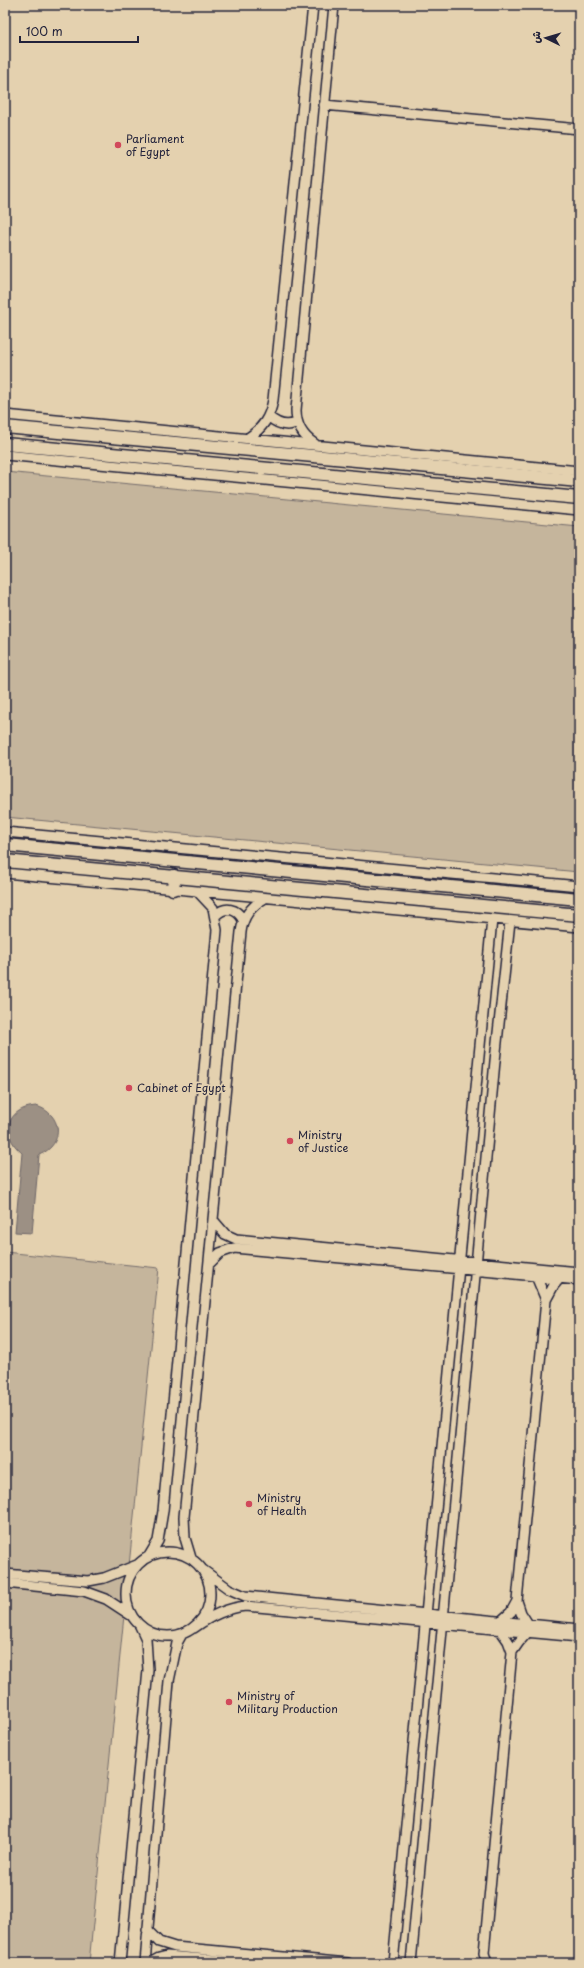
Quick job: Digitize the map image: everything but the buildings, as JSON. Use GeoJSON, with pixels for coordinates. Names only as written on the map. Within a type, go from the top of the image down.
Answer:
{"type":"FeatureCollection","features":[{"type":"Feature","properties":{"kind":"street"},"geometry":{"type":"LineString","coordinates":[[248,438],[260,429],[268,416],[273,400],[313,5]]}},
{"type":"Feature","properties":{"kind":"street"},"geometry":{"type":"LineString","coordinates":[[316,444],[302,433],[297,422],[296,403],[334,5]]}},
{"type":"Feature","properties":{"kind":"street"},"geometry":{"type":"LineString","coordinates":[[324,105],[579,129]]}},
{"type":"Feature","properties":{"kind":"street"},"geometry":{"type":"LineString","coordinates":[[5,415],[316,444],[579,471]]}},
{"type":"Feature","properties":{"kind":"street"},"geometry":{"type":"LineString","coordinates":[[268,416],[280,424],[286,425],[297,422]]}},
{"type":"Feature","properties":{"kind":"street"},"geometry":{"type":"LineString","coordinates":[[5,427],[579,481]]}},
{"type":"Feature","properties":{"kind":"street"},"geometry":{"type":"LineString","coordinates":[[5,444],[579,498]]}},
{"type":"Feature","properties":{"kind":"street"},"geometry":{"type":"LineString","coordinates":[[5,455],[579,510]]}},
{"type":"Feature","properties":{"kind":"street"},"geometry":{"type":"LineString","coordinates":[[5,832],[579,886]]}},
{"type":"Feature","properties":{"kind":"street"},"geometry":{"type":"LineString","coordinates":[[5,845],[579,899]]}},
{"type":"Feature","properties":{"kind":"street"},"geometry":{"type":"LineString","coordinates":[[5,861],[579,915]]}},
{"type":"Feature","properties":{"kind":"street"},"geometry":{"type":"LineString","coordinates":[[193,878],[194,862]]}},
{"type":"Feature","properties":{"kind":"street"},"geometry":{"type":"LineString","coordinates":[[5,873],[579,927]]}},
{"type":"Feature","properties":{"kind":"street"},"geometry":{"type":"LineString","coordinates":[[172,889],[174,876]]}},
{"type":"Feature","properties":{"kind":"street"},"geometry":{"type":"LineString","coordinates":[[5,1574],[88,1581],[104,1578],[137,1565],[148,1556],[158,1541],[163,1511],[217,930],[216,915],[209,902],[198,892]]}},
{"type":"Feature","properties":{"kind":"street"},"geometry":{"type":"LineString","coordinates":[[191,1558],[185,1538],[184,1517],[243,920],[252,907],[265,898]]}},
{"type":"Feature","properties":{"kind":"street"},"geometry":{"type":"LineString","coordinates":[[216,915],[229,909],[238,912],[243,920]]}},
{"type":"Feature","properties":{"kind":"street"},"geometry":{"type":"LineString","coordinates":[[393,1963],[492,919]]}},
{"type":"Feature","properties":{"kind":"street"},"geometry":{"type":"LineString","coordinates":[[411,1963],[510,921]]}},
{"type":"Feature","properties":{"kind":"street"},"geometry":{"type":"LineString","coordinates":[[213,1220],[225,1234],[236,1239],[477,1266],[536,1276],[579,1280]]}},
{"type":"Feature","properties":{"kind":"street"},"geometry":{"type":"LineString","coordinates":[[209,1264],[220,1253],[234,1248],[460,1264]]}},
{"type":"Feature","properties":{"kind":"street"},"geometry":{"type":"LineString","coordinates":[[477,1266],[579,1272]]}},
{"type":"Feature","properties":{"kind":"street"},"geometry":{"type":"LineString","coordinates":[[536,1276],[546,1300]]}},
{"type":"Feature","properties":{"kind":"street"},"geometry":{"type":"LineString","coordinates":[[502,1621],[511,1612],[517,1601],[546,1300],[554,1285],[560,1278]]}},
{"type":"Feature","properties":{"kind":"street"},"geometry":{"type":"LineString","coordinates":[[148,1556],[159,1552],[170,1551],[181,1553],[191,1558],[203,1570],[229,1589],[245,1596],[426,1614],[444,1621],[501,1631],[528,1628],[579,1629]]}},
{"type":"Feature","properties":{"kind":"street"},"geometry":{"type":"LineString","coordinates":[[120,1963],[148,1670],[146,1639],[140,1626],[132,1616],[127,1603],[126,1590],[130,1576],[137,1565]]}},
{"type":"Feature","properties":{"kind":"street"},"geometry":{"type":"LineString","coordinates":[[194,1628],[204,1616],[210,1600],[210,1584],[203,1570]]}},
{"type":"Feature","properties":{"kind":"street"},"geometry":{"type":"LineString","coordinates":[[5,1583],[84,1591],[106,1599],[132,1616]]}},
{"type":"Feature","properties":{"kind":"street"},"geometry":{"type":"LineString","coordinates":[[517,1601],[528,1628]]}},
{"type":"Feature","properties":{"kind":"street"},"geometry":{"type":"LineString","coordinates":[[140,1626],[160,1636],[182,1634],[208,1618],[227,1610],[246,1606],[425,1623],[444,1621],[502,1621],[528,1628],[579,1637]]}},
{"type":"Feature","properties":{"kind":"street"},"geometry":{"type":"LineString","coordinates":[[512,1652],[528,1628]]}},
{"type":"Feature","properties":{"kind":"street"},"geometry":{"type":"LineString","coordinates":[[487,1963],[484,1952],[512,1652],[508,1641],[501,1631]]}},
{"type":"Feature","properties":{"kind":"street"},"geometry":{"type":"LineString","coordinates":[[145,1963],[169,1681],[177,1643],[182,1634]]}},
{"type":"Feature","properties":{"kind":"street"},"geometry":{"type":"LineString","coordinates":[[147,1930],[160,1942],[176,1947],[348,1963]]}},
{"type":"Feature","properties":{"kind":"street"},"geometry":{"type":"LineString","coordinates":[[478,1963],[484,1952]]}},
{"type":"Feature","properties":{"kind":"street"},"geometry":{"type":"LineString","coordinates":[[150,1963],[158,1958],[167,1956],[252,1963]]}},
{"type":"Feature","properties":{"kind":"shaded area"},"geometry":{"type":"Polygon","coordinates":[[[5,472],[579,527],[579,872],[5,817],[5,472]]]}},
{"type":"Feature","properties":{"kind":"shaded area"},"geometry":{"type":"Polygon","coordinates":[[[36,1106],[45,1110],[51,1115],[57,1129],[57,1137],[54,1144],[48,1150],[39,1155],[32,1233],[15,1232],[22,1153],[15,1146],[11,1138],[9,1131],[10,1124],[13,1117],[18,1112],[26,1108],[36,1106]]]}},
{"type":"Feature","properties":{"kind":"shaded area"},"geometry":{"type":"Polygon","coordinates":[[[5,1252],[159,1268],[89,1963],[5,1963],[5,1252]]]}},
{"type":"Feature","properties":{"kind":"place","name":"Parliament of Egypt"},"geometry":{"type":"Point","coordinates":[118,145]}},
{"type":"Feature","properties":{"kind":"place","name":"Cabinet of Egypt"},"geometry":{"type":"Point","coordinates":[129,1088]}},
{"type":"Feature","properties":{"kind":"place","name":"Ministry of Justice"},"geometry":{"type":"Point","coordinates":[290,1141]}},
{"type":"Feature","properties":{"kind":"place","name":"Ministry of Health"},"geometry":{"type":"Point","coordinates":[249,1504]}},
{"type":"Feature","properties":{"kind":"place","name":"Ministry of Military Production"},"geometry":{"type":"Point","coordinates":[229,1702]}}]}
